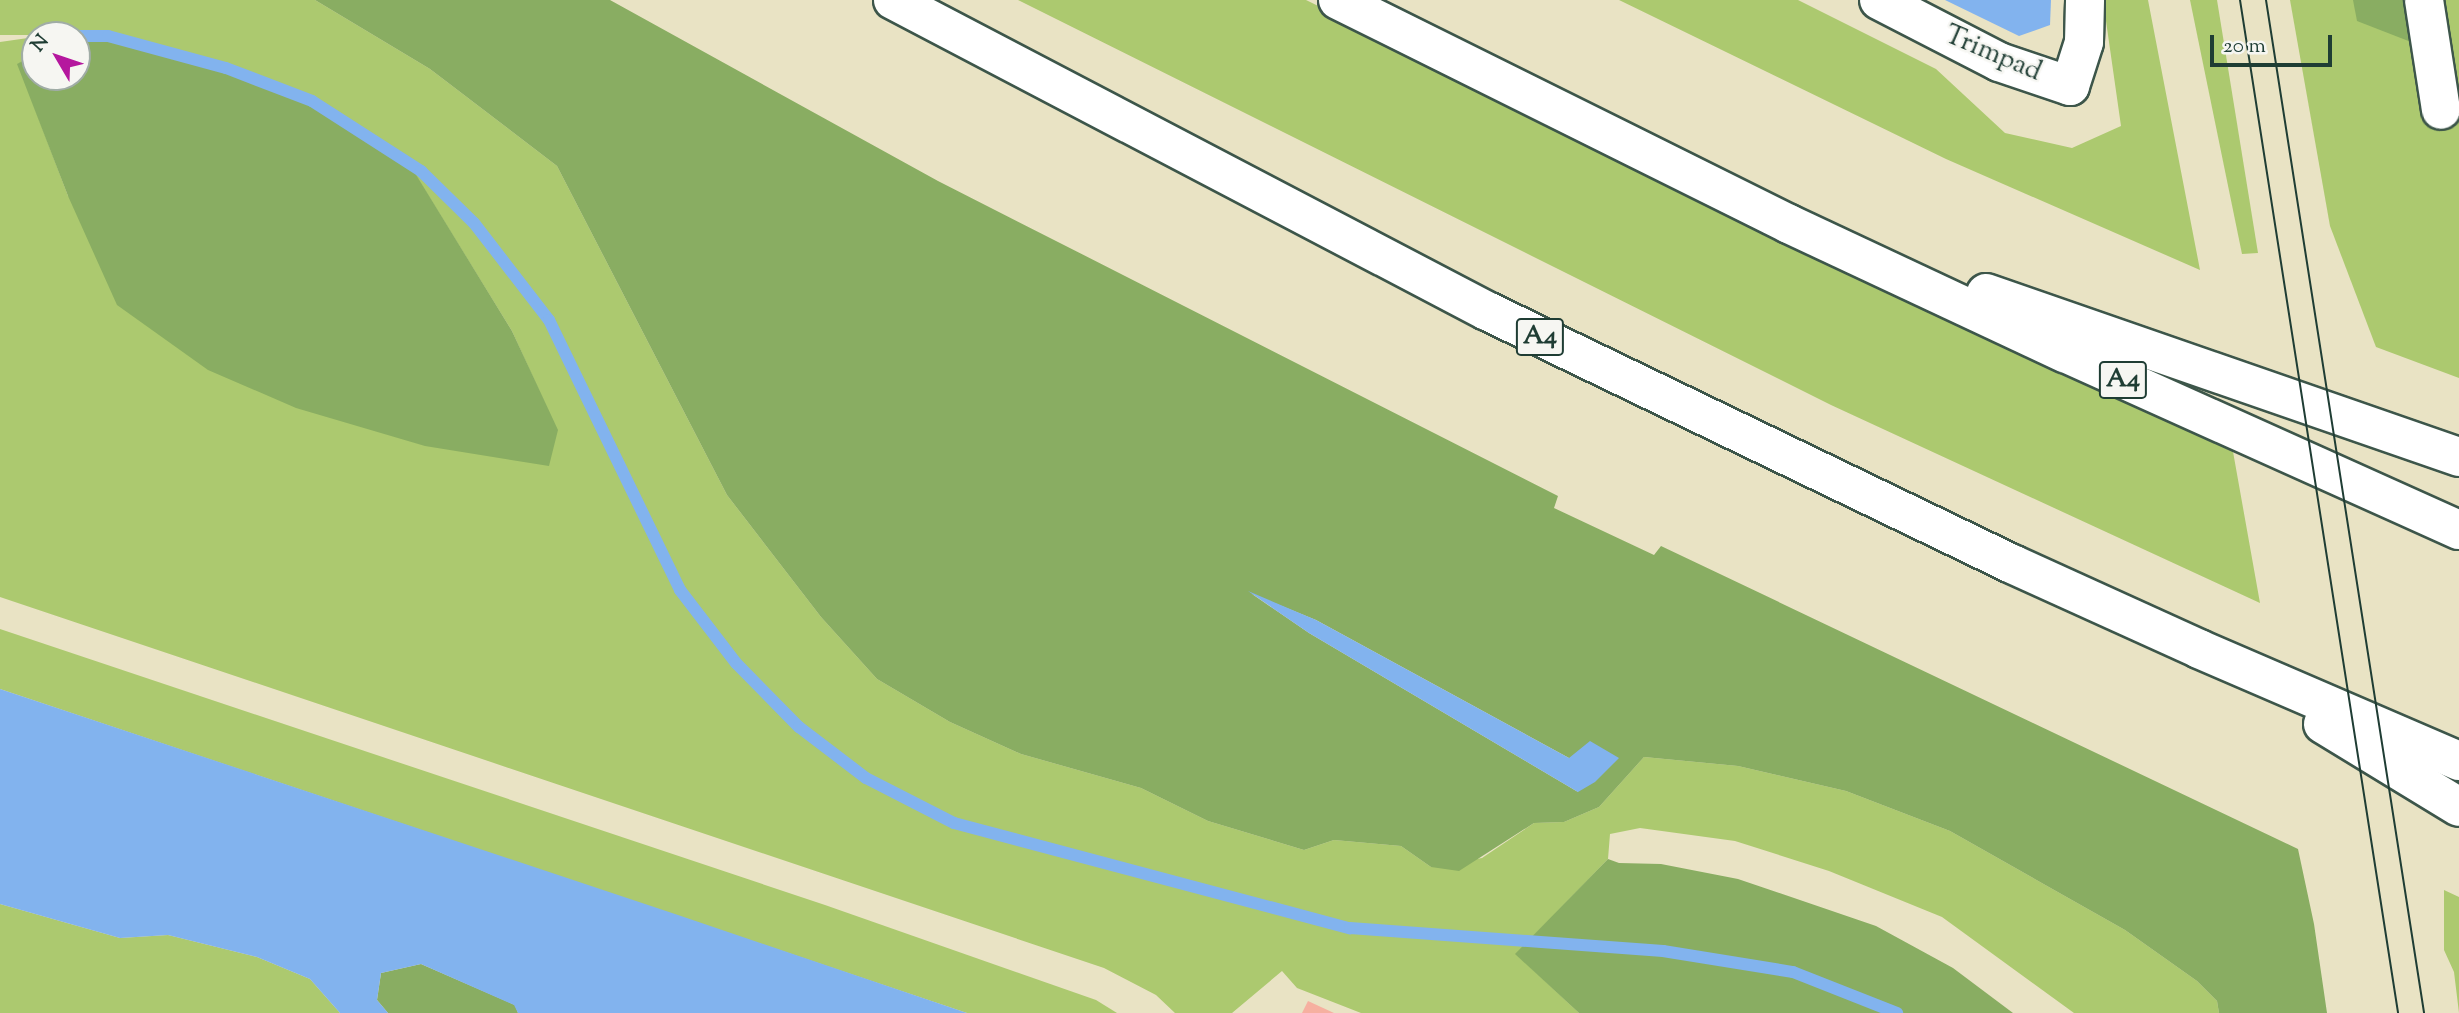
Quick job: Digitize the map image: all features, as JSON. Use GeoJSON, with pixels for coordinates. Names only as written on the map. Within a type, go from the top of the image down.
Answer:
{"type":"FeatureCollection","features":[{"type":"Feature","properties":{"kind":"main road","name":"A4"},"geometry":{"type":"LineString","coordinates":[[893,0],[1487,311],[2000,558],[2199,649],[2459,761]]}},
{"type":"Feature","properties":{"kind":"main road","name":"A4"},"geometry":{"type":"LineString","coordinates":[[1339,0],[1789,224],[2065,354],[2459,530]]}},
{"type":"Feature","properties":{"kind":"main road","name":"Trimpad"},"geometry":{"type":"LineString","coordinates":[[1879,0],[1999,62],[2070,86],[2084,42],[2085,0]]}},
{"type":"Feature","properties":{"kind":"main road"},"geometry":{"type":"LineString","coordinates":[[2424,0],[2441,110]]}},
{"type":"Feature","properties":{"kind":"main road","name":"A4"},"geometry":{"type":"LineString","coordinates":[[1789,224],[2459,457]]}},
{"type":"Feature","properties":{"kind":"main road","name":"A4"},"geometry":{"type":"LineString","coordinates":[[2199,649],[2459,807]]}},
{"type":"Feature","properties":{"kind":"green space"},"geometry":{"type":"Polygon","coordinates":[[[0,0],[315,0],[430,69],[557,166],[727,495],[821,617],[877,679],[950,722],[1021,754],[1141,788],[1208,821],[1304,850],[1334,840],[1401,846],[1431,867],[1482,858],[1534,823],[1564,822],[1599,807],[1644,757],[1738,766],[1846,791],[1950,831],[2125,930],[2197,981],[2217,1001],[2219,1013],[2074,1013],[1942,917],[1829,871],[1735,841],[1640,828],[1610,834],[1608,859],[1516,954],[1579,1013],[1361,1013],[1297,988],[1282,971],[1232,1013],[1175,1013],[1156,995],[1104,968],[0,597],[0,42],[21,39],[21,62],[18,64],[21,72],[21,91],[28,91],[68,196],[557,430],[512,331],[415,174],[386,142],[161,51],[91,38],[91,21],[21,21],[21,35],[0,35],[0,0]]]}},
{"type":"Feature","properties":{"kind":"green space"},"geometry":{"type":"Polygon","coordinates":[[[315,0],[610,0],[938,181],[1558,496],[1554,508],[1654,555],[1661,546],[2298,849],[2314,924],[2327,1013],[2219,1013],[2217,1001],[2197,981],[2125,930],[1950,831],[1846,791],[1738,766],[1644,757],[1599,807],[1564,822],[1534,823],[1459,871],[1431,867],[1401,846],[1334,840],[1304,850],[1208,821],[1141,788],[1021,754],[950,722],[877,679],[821,617],[727,495],[557,166],[430,69],[315,0]],[[1252,594],[1309,633],[1578,792],[1569,758],[1316,620],[1252,594]]]}},
{"type":"Feature","properties":{"kind":"green space"},"geometry":{"type":"Polygon","coordinates":[[[1018,0],[1306,0],[2021,349],[2232,446],[2260,603],[1831,405],[1018,0]]]}},
{"type":"Feature","properties":{"kind":"green space"},"geometry":{"type":"Polygon","coordinates":[[[1619,0],[1798,0],[1936,69],[2005,133],[2072,148],[2121,126],[2103,0],[2148,0],[2200,270],[1946,159],[1619,0]]]}},
{"type":"Feature","properties":{"kind":"green space"},"geometry":{"type":"Polygon","coordinates":[[[2190,0],[2217,0],[2258,253],[2242,254],[2190,0]]]}},
{"type":"Feature","properties":{"kind":"green space"},"geometry":{"type":"Polygon","coordinates":[[[2290,0],[2459,0],[2459,378],[2376,347],[2330,226],[2290,0]]]}},
{"type":"Feature","properties":{"kind":"green space"},"geometry":{"type":"Polygon","coordinates":[[[2353,0],[2404,0],[2411,42],[2357,21],[2353,0]]]}},
{"type":"Feature","properties":{"kind":"green space"},"geometry":{"type":"Polygon","coordinates":[[[91,38],[161,51],[255,79],[386,142],[415,173],[512,331],[558,430],[549,466],[425,446],[296,408],[208,370],[117,305],[68,196],[27,91],[91,91],[91,38]]]}},
{"type":"Feature","properties":{"kind":"green space"},"geometry":{"type":"Polygon","coordinates":[[[0,629],[825,905],[1096,1000],[1117,1013],[967,1013],[0,689],[0,629]]]}},
{"type":"Feature","properties":{"kind":"green space"},"geometry":{"type":"Polygon","coordinates":[[[1608,859],[1619,863],[1661,864],[1738,879],[1876,926],[1953,968],[2013,1013],[1579,1013],[1515,954],[1608,859]]]}},
{"type":"Feature","properties":{"kind":"green space"},"geometry":{"type":"Polygon","coordinates":[[[2444,890],[2459,897],[2459,1013],[2454,972],[2444,950],[2444,890]]]}},
{"type":"Feature","properties":{"kind":"green space"},"geometry":{"type":"Polygon","coordinates":[[[0,904],[120,938],[168,935],[257,957],[310,979],[340,1013],[0,1013],[0,904]]]}},
{"type":"Feature","properties":{"kind":"green space"},"geometry":{"type":"Polygon","coordinates":[[[421,964],[515,1005],[518,1013],[388,1013],[377,1000],[381,973],[421,964]]]}},
{"type":"Feature","properties":{"kind":"water"},"geometry":{"type":"Polygon","coordinates":[[[1945,0],[2051,0],[2050,25],[2019,36],[1945,0]]]}},
{"type":"Feature","properties":{"kind":"water"},"geometry":{"type":"Polygon","coordinates":[[[1248,591],[1316,620],[1569,758],[1590,741],[1619,758],[1595,782],[1578,792],[1309,633],[1248,591]]]}},
{"type":"Feature","properties":{"kind":"water"},"geometry":{"type":"Polygon","coordinates":[[[0,689],[967,1013],[518,1013],[514,1005],[421,964],[381,973],[377,1000],[388,1013],[340,1013],[310,979],[257,957],[168,935],[120,938],[0,904],[0,689]]]}},
{"type":"Feature","properties":{"kind":"building"},"geometry":{"type":"Polygon","coordinates":[[[1308,1001],[1334,1013],[1302,1013],[1308,1001]]]}},
{"type":"Feature","properties":{"kind":"waterway"},"geometry":{"type":"LineString","coordinates":[[91,36],[108,36],[226,68],[312,101],[421,171],[474,223],[549,320],[680,590],[736,663],[799,727],[866,778],[954,823],[1350,928],[1663,951],[1793,972],[1897,1013]]}},
{"type":"Feature","properties":{"kind":"tram line"},"geometry":{"type":"LineString","coordinates":[[2240,0],[2398,1013]]}},
{"type":"Feature","properties":{"kind":"tram line"},"geometry":{"type":"LineString","coordinates":[[2266,0],[2424,1013]]}}]}
